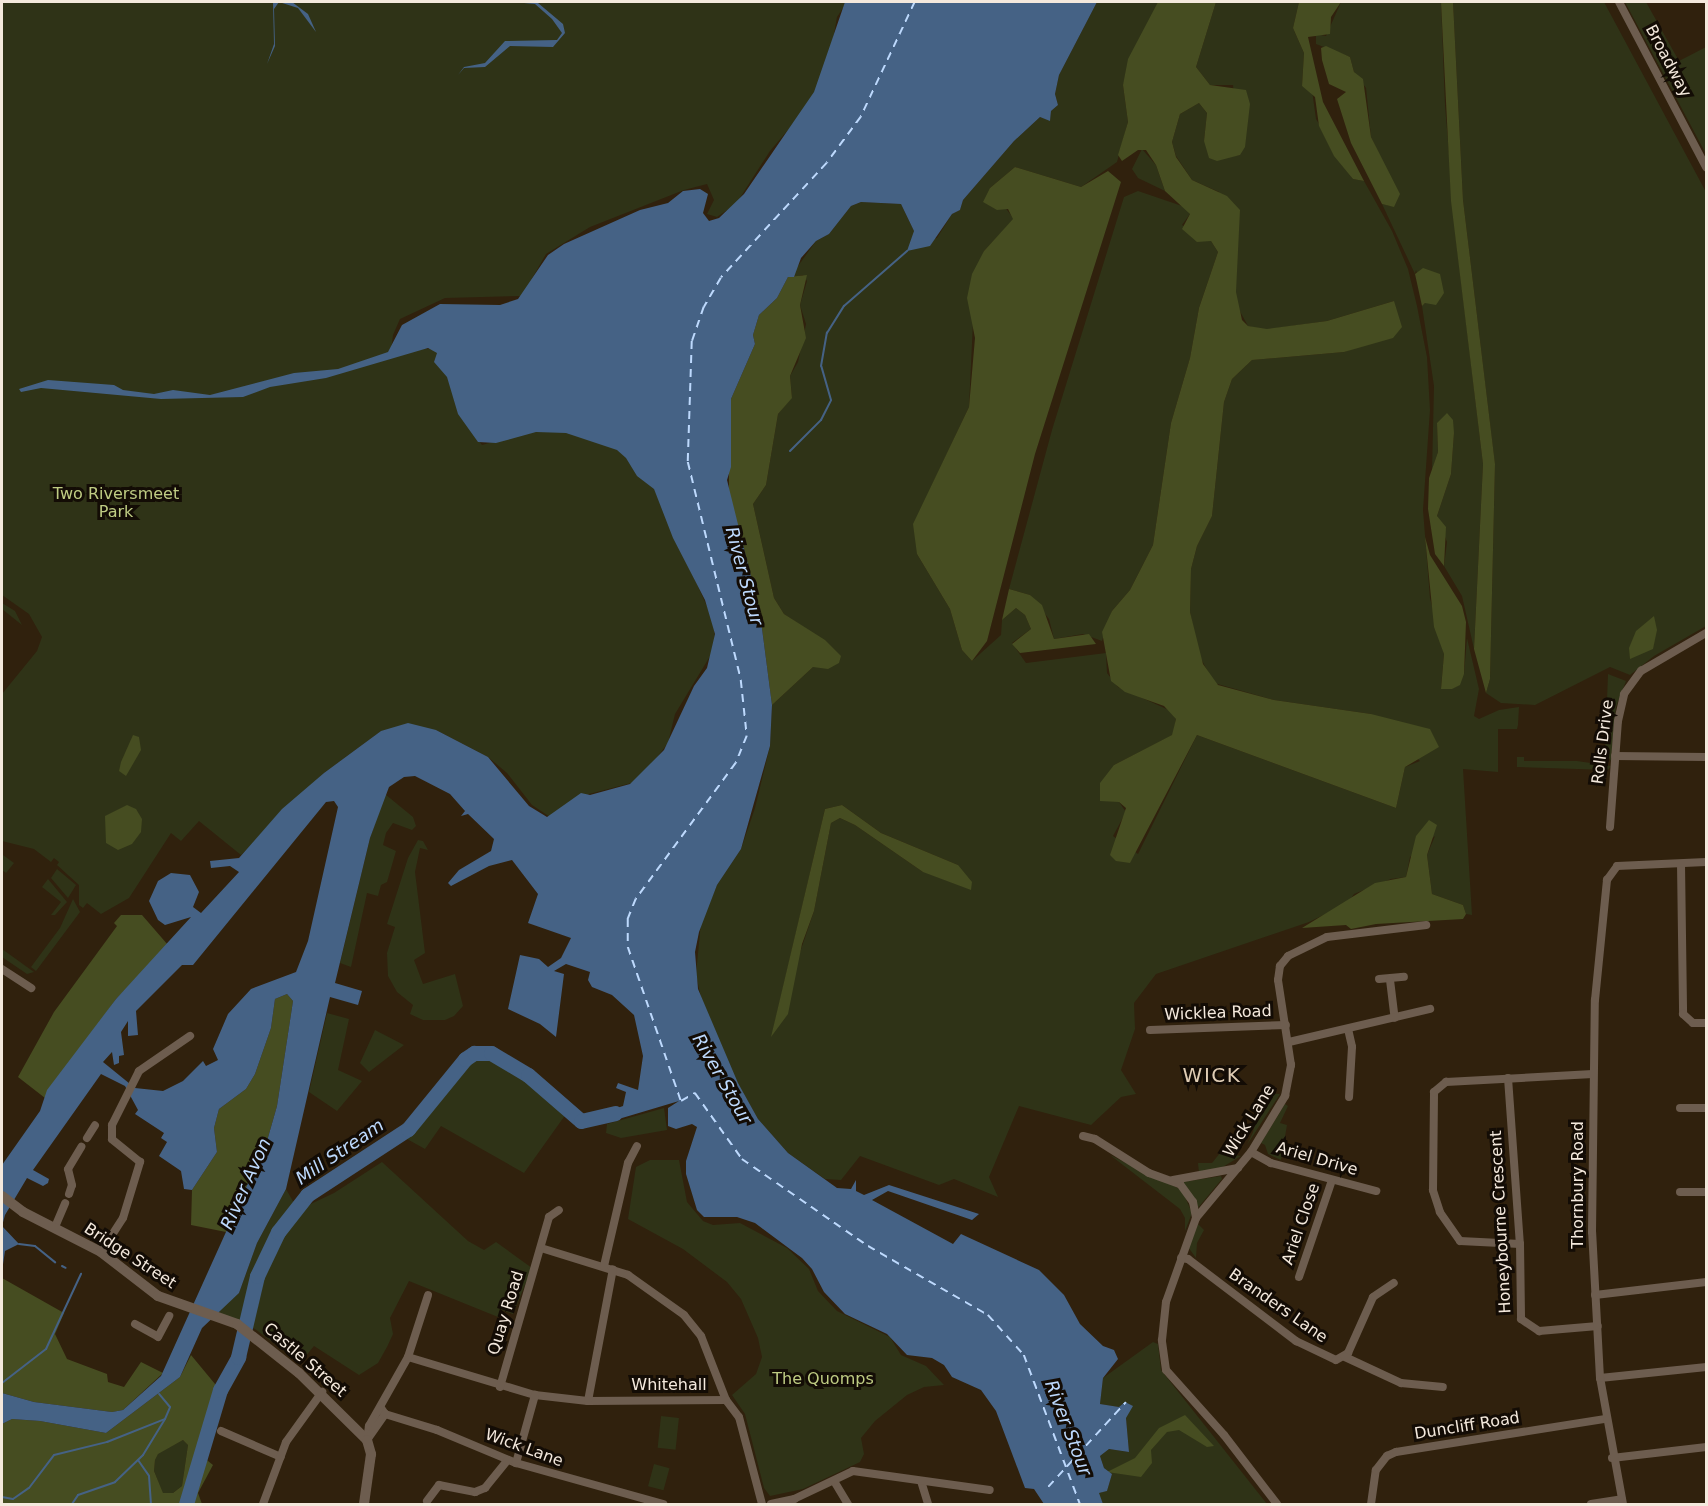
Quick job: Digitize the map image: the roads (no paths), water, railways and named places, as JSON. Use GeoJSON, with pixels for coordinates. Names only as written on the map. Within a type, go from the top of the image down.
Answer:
{"type":"FeatureCollection","features":[{"type":"Feature","properties":{"kind":"street","name":"Broadway"},"geometry":{"type":"LineString","coordinates":[[1619,2],[1707,167]]}},
{"type":"Feature","properties":{"kind":"street","name":"Rolls Drive"},"geometry":{"type":"LineString","coordinates":[[1610,827],[1620,706],[1632,680],[1651,665],[1707,633]]}},
{"type":"Feature","properties":{"kind":"street"},"geometry":{"type":"LineString","coordinates":[[1615,756],[1707,757]]}},
{"type":"Feature","properties":{"kind":"street"},"geometry":{"type":"LineString","coordinates":[[1707,862],[1681,864],[1683,1014],[1693,1023],[1707,1023]]}},
{"type":"Feature","properties":{"kind":"street","name":"Thornbury Road"},"geometry":{"type":"LineString","coordinates":[[1623,1502],[1605,1419],[1595,1295],[1593,1074],[1607,880],[1617,866],[1681,864]]}},
{"type":"Feature","properties":{"kind":"street","name":"Wick Lane"},"geometry":{"type":"LineString","coordinates":[[1277,1504],[1224,1435],[1166,1370],[1163,1316],[1180,1257],[1196,1218],[1251,1152],[1285,1096],[1291,1065],[1278,980],[1280,966],[1288,956],[1327,937],[1426,925]]}},
{"type":"Feature","properties":{"kind":"street"},"geometry":{"type":"LineString","coordinates":[[2,969],[31,988]]}},
{"type":"Feature","properties":{"kind":"street"},"geometry":{"type":"LineString","coordinates":[[1379,979],[1390,980],[1404,977]]}},
{"type":"Feature","properties":{"kind":"street"},"geometry":{"type":"LineString","coordinates":[[1390,980],[1395,1018]]}},
{"type":"Feature","properties":{"kind":"street"},"geometry":{"type":"LineString","coordinates":[[1289,1042],[1430,1009]]}},
{"type":"Feature","properties":{"kind":"street","name":"Wicklea Road"},"geometry":{"type":"LineString","coordinates":[[1150,1030],[1286,1026]]}},
{"type":"Feature","properties":{"kind":"street"},"geometry":{"type":"LineString","coordinates":[[1348,1029],[1352,1047],[1349,1098]]}},
{"type":"Feature","properties":{"kind":"street"},"geometry":{"type":"LineString","coordinates":[[101,1252],[123,1218],[139,1169],[136,1155],[118,1144],[111,1132],[141,1069],[190,1036]]}},
{"type":"Feature","properties":{"kind":"street"},"geometry":{"type":"LineString","coordinates":[[1520,1244],[1460,1241],[1440,1212],[1429,1189],[1434,1092],[1446,1082],[1593,1074]]}},
{"type":"Feature","properties":{"kind":"street","name":"Honeybourne Crescent"},"geometry":{"type":"LineString","coordinates":[[1508,1078],[1520,1244],[1519,1311],[1526,1324],[1539,1330],[1598,1326]]}},
{"type":"Feature","properties":{"kind":"street"},"geometry":{"type":"LineString","coordinates":[[1680,1108],[1707,1108]]}},
{"type":"Feature","properties":{"kind":"street"},"geometry":{"type":"LineString","coordinates":[[87,1138],[95,1125]]}},
{"type":"Feature","properties":{"kind":"street"},"geometry":{"type":"LineString","coordinates":[[1083,1136],[1095,1139],[1149,1173],[1173,1180],[1190,1195],[1196,1218]]}},
{"type":"Feature","properties":{"kind":"street"},"geometry":{"type":"LineString","coordinates":[[588,1401],[628,1163],[637,1146]]}},
{"type":"Feature","properties":{"kind":"street"},"geometry":{"type":"LineString","coordinates":[[55,1227],[72,1185],[68,1169],[81,1147]]}},
{"type":"Feature","properties":{"kind":"street","name":"Ariel Drive"},"geometry":{"type":"LineString","coordinates":[[1251,1152],[1271,1163],[1376,1191]]}},
{"type":"Feature","properties":{"kind":"street"},"geometry":{"type":"LineString","coordinates":[[1173,1180],[1238,1168]]}},
{"type":"Feature","properties":{"kind":"street","name":"Ariel Close"},"geometry":{"type":"LineString","coordinates":[[1299,1277],[1332,1180]]}},
{"type":"Feature","properties":{"kind":"street"},"geometry":{"type":"LineString","coordinates":[[1680,1192],[1707,1192]]}},
{"type":"Feature","properties":{"kind":"street","name":"Bridge Street"},"geometry":{"type":"LineString","coordinates":[[2,1196],[13,1205],[101,1252],[172,1309],[186,1307],[213,1318]]}},
{"type":"Feature","properties":{"kind":"street","name":"Quay Road"},"geometry":{"type":"LineString","coordinates":[[500,1387],[549,1217],[559,1210]]}},
{"type":"Feature","properties":{"kind":"street"},"geometry":{"type":"LineString","coordinates":[[541,1248],[609,1267],[655,1291],[684,1315],[701,1336],[726,1400]]}},
{"type":"Feature","properties":{"kind":"street","name":"Branders Lane"},"geometry":{"type":"LineString","coordinates":[[1180,1257],[1188,1259],[1313,1351],[1329,1359],[1344,1357],[1366,1306],[1394,1283]]}},
{"type":"Feature","properties":{"kind":"street"},"geometry":{"type":"LineString","coordinates":[[1595,1295],[1707,1282]]}},
{"type":"Feature","properties":{"kind":"street"},"geometry":{"type":"LineString","coordinates":[[364,1504],[371,1454],[367,1440],[408,1357],[428,1295]]}},
{"type":"Feature","properties":{"kind":"street"},"geometry":{"type":"LineString","coordinates":[[135,1324],[158,1337],[172,1309]]}},
{"type":"Feature","properties":{"kind":"street","name":"Castle Street"},"geometry":{"type":"LineString","coordinates":[[213,1318],[237,1324],[257,1337],[322,1392],[367,1440]]}},
{"type":"Feature","properties":{"kind":"street","name":"Whitehall"},"geometry":{"type":"LineString","coordinates":[[408,1357],[500,1387],[535,1395],[588,1401],[726,1400],[739,1418],[762,1504]]}},
{"type":"Feature","properties":{"kind":"street"},"geometry":{"type":"LineString","coordinates":[[1344,1357],[1401,1383],[1443,1387]]}},
{"type":"Feature","properties":{"kind":"street"},"geometry":{"type":"LineString","coordinates":[[1600,1378],[1707,1367]]}},
{"type":"Feature","properties":{"kind":"street"},"geometry":{"type":"LineString","coordinates":[[263,1504],[281,1455],[322,1392]]}},
{"type":"Feature","properties":{"kind":"street"},"geometry":{"type":"LineString","coordinates":[[427,1501],[439,1485],[475,1492],[485,1488],[512,1462],[535,1395]]}},
{"type":"Feature","properties":{"kind":"street","name":"Wick Lane"},"geometry":{"type":"LineString","coordinates":[[383,1411],[437,1430],[512,1462],[663,1504]]}},
{"type":"Feature","properties":{"kind":"street","name":"Duncliff Road"},"geometry":{"type":"LineString","coordinates":[[1371,1504],[1376,1470],[1387,1456],[1396,1452],[1605,1419]]}},
{"type":"Feature","properties":{"kind":"street"},"geometry":{"type":"LineString","coordinates":[[221,1431],[281,1455],[290,1462]]}},
{"type":"Feature","properties":{"kind":"street"},"geometry":{"type":"LineString","coordinates":[[1612,1458],[1707,1448]]}},
{"type":"Feature","properties":{"kind":"street"},"geometry":{"type":"LineString","coordinates":[[771,1504],[794,1499],[853,1471],[990,1490]]}},
{"type":"Feature","properties":{"kind":"street"},"geometry":{"type":"LineString","coordinates":[[834,1481],[848,1504]]}},
{"type":"Feature","properties":{"kind":"street"},"geometry":{"type":"LineString","coordinates":[[921,1481],[928,1504]]}},
{"type":"Feature","properties":{"kind":"street"},"geometry":{"type":"LineString","coordinates":[[620,1504],[621,1493]]}},
{"type":"Feature","properties":{"kind":"street"},"geometry":{"type":"LineString","coordinates":[[1591,1504],[1623,1502]]}},
{"type":"Feature","properties":{"kind":"water"},"geometry":{"type":"Polygon","coordinates":[[[273,2],[279,2],[274,9],[275,46],[267,64],[274,44],[273,2]]]}},
{"type":"Feature","properties":{"kind":"water"},"geometry":{"type":"Polygon","coordinates":[[[279,2],[292,2],[308,14],[316,32],[298,8],[279,2]]]}},
{"type":"Feature","properties":{"kind":"water"},"geometry":{"type":"Polygon","coordinates":[[[513,2],[538,3],[563,24],[565,33],[553,47],[510,46],[485,67],[464,68],[458,75],[464,67],[485,63],[505,41],[557,40],[562,33],[552,19],[535,4],[513,2]]]}},
{"type":"Feature","properties":{"kind":"water","name":"River Stour"},"geometry":{"type":"Polygon","coordinates":[[[845,2],[1097,2],[1059,75],[1055,94],[1058,105],[1051,111],[1050,121],[1040,117],[1014,141],[963,200],[960,210],[952,214],[930,246],[907,251],[914,231],[901,204],[861,202],[851,206],[829,234],[816,241],[801,258],[794,277],[788,277],[777,298],[759,315],[753,335],[755,344],[731,399],[731,467],[727,480],[760,613],[772,705],[770,746],[741,849],[717,885],[699,932],[695,952],[698,989],[738,1083],[758,1119],[788,1153],[837,1188],[851,1189],[856,1180],[856,1191],[864,1195],[889,1185],[979,1214],[972,1220],[888,1191],[872,1200],[953,1244],[961,1234],[1039,1270],[1064,1295],[1080,1324],[1103,1346],[1114,1350],[1118,1359],[1103,1378],[1100,1404],[1119,1407],[1125,1402],[1133,1406],[1126,1418],[1129,1452],[1109,1449],[1100,1456],[1104,1468],[1112,1474],[1107,1491],[1099,1493],[1103,1504],[1044,1504],[1034,1489],[1025,1488],[996,1411],[981,1390],[952,1377],[944,1365],[932,1358],[907,1355],[887,1334],[845,1314],[824,1292],[812,1269],[802,1258],[755,1223],[737,1217],[704,1217],[697,1210],[686,1174],[686,1161],[697,1127],[692,1124],[676,1129],[668,1126],[668,1108],[679,1101],[612,1121],[602,1120],[611,1115],[595,1119],[594,1116],[623,1106],[626,1092],[616,1088],[618,1083],[638,1090],[643,1056],[634,1015],[612,995],[592,987],[588,980],[590,972],[566,964],[554,971],[564,974],[556,1037],[540,1024],[508,1009],[520,955],[539,959],[548,967],[561,958],[571,938],[528,923],[538,894],[512,860],[489,866],[451,886],[448,883],[459,870],[491,851],[494,839],[468,814],[461,816],[465,811],[450,794],[415,776],[404,777],[389,787],[370,838],[335,983],[362,991],[358,1005],[330,997],[286,1189],[257,1243],[239,1293],[202,1328],[180,1377],[106,1433],[40,1421],[12,1419],[2,1424],[2,1393],[34,1402],[112,1412],[123,1410],[161,1376],[267,1141],[277,1106],[293,1001],[287,994],[275,999],[271,1028],[255,1074],[246,1089],[219,1109],[214,1128],[217,1152],[192,1190],[184,1189],[181,1171],[159,1156],[167,1142],[161,1138],[164,1133],[135,1114],[138,1110],[125,1086],[101,1074],[33,1170],[49,1179],[48,1183],[43,1186],[27,1178],[5,1215],[2,1226],[2,1165],[40,1111],[47,1090],[116,999],[191,917],[165,925],[158,920],[149,901],[158,881],[171,873],[190,875],[199,892],[193,907],[201,913],[239,872],[230,866],[211,868],[210,861],[239,858],[282,809],[324,773],[381,731],[408,723],[436,730],[488,757],[529,806],[547,817],[581,793],[590,795],[630,784],[664,750],[694,686],[707,668],[715,634],[705,600],[673,538],[654,489],[637,476],[626,458],[617,450],[566,433],[536,432],[496,443],[478,442],[458,414],[447,377],[434,362],[437,353],[428,348],[326,378],[270,387],[243,397],[161,399],[41,388],[21,392],[19,389],[48,380],[114,385],[123,390],[154,394],[173,390],[210,395],[294,373],[338,369],[388,352],[402,325],[440,304],[500,305],[518,299],[548,255],[564,244],[640,210],[668,203],[683,191],[700,189],[708,194],[703,213],[709,221],[719,218],[744,194],[814,92],[845,2]],[[334,801],[326,802],[193,965],[182,965],[136,1011],[138,1035],[128,1036],[128,1021],[121,1032],[124,1055],[119,1056],[119,1063],[114,1065],[112,1052],[103,1062],[135,1088],[163,1091],[183,1081],[203,1061],[206,1066],[218,1060],[213,1049],[228,1014],[251,989],[296,972],[308,941],[338,807],[334,801]]]}},
{"type":"Feature","properties":{"kind":"water"},"geometry":{"type":"Polygon","coordinates":[[[2,1226],[19,1244],[5,1251],[2,1271],[2,1226]]]}},
{"type":"Feature","properties":{"kind":"waterway"},"geometry":{"type":"LineString","coordinates":[[790,451],[821,420],[831,400],[821,366],[827,333],[844,306],[907,251]]}},
{"type":"Feature","properties":{"kind":"waterway","name":"Mill Stream"},"geometry":{"type":"LineString","coordinates":[[186,1504],[220,1390],[238,1357],[257,1276],[278,1232],[307,1195],[408,1129],[465,1059],[474,1053],[491,1053],[528,1075],[581,1121],[615,1113]]}},
{"type":"Feature","properties":{"kind":"waterway"},"geometry":{"type":"LineString","coordinates":[[19,1244],[35,1246],[55,1262]]}},
{"type":"Feature","properties":{"kind":"waterway"},"geometry":{"type":"LineString","coordinates":[[62,1266],[66,1268]]}},
{"type":"Feature","properties":{"kind":"waterway"},"geometry":{"type":"LineString","coordinates":[[2,1383],[46,1349],[81,1274]]}},
{"type":"Feature","properties":{"kind":"waterway"},"geometry":{"type":"LineString","coordinates":[[2,1497],[13,1499],[29,1488],[54,1455],[107,1442],[165,1419],[170,1407],[159,1394]]}},
{"type":"Feature","properties":{"kind":"waterway"},"geometry":{"type":"LineString","coordinates":[[72,1504],[78,1495],[115,1482],[143,1455],[165,1419]]}},
{"type":"Feature","properties":{"kind":"waterway"},"geometry":{"type":"LineString","coordinates":[[138,1460],[149,1476],[151,1504]]}},
{"type":"Feature","properties":{"kind":"district","name":"WICK"},"geometry":{"type":"Point","coordinates":[1212,1075]}},
{"type":"Feature","properties":{"kind":"park label","name":"Two Riversmeet Park"},"geometry":{"type":"Point","coordinates":[116,503]}},
{"type":"Feature","properties":{"kind":"park label","name":"The Quomps"},"geometry":{"type":"Point","coordinates":[823,1379]}},
{"type":"Feature","properties":{"kind":"water label","name":"River Avon"},"geometry":{"type":"Point","coordinates":[246,1184]}}]}
